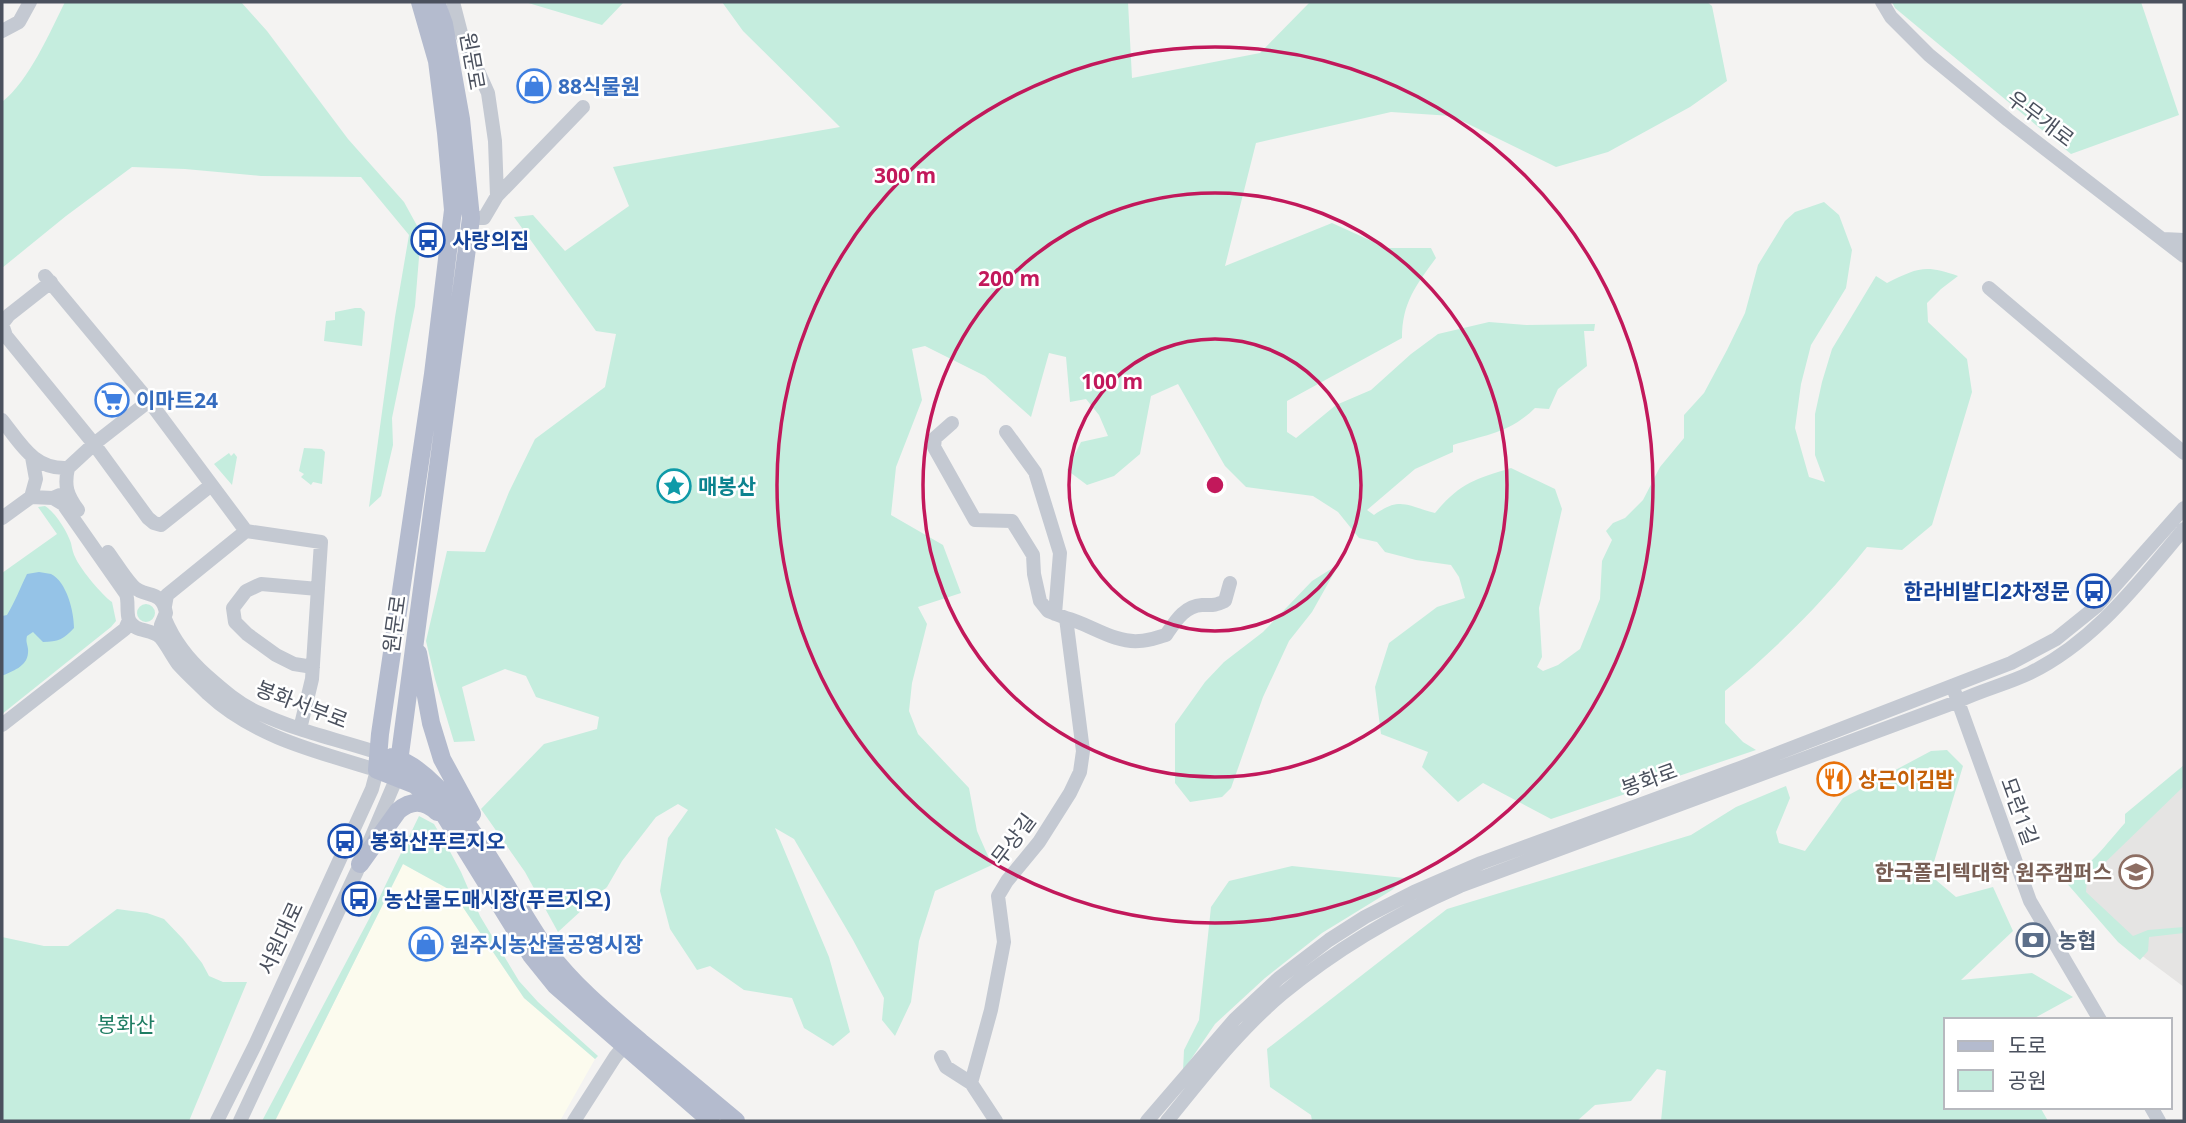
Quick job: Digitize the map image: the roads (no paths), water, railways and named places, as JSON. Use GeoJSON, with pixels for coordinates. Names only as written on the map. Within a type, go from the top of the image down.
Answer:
{"type":"FeatureCollection","features":[{"type":"Feature","properties":{"kind":"main road","name":"원문로"},"geometry":{"type":"LineString","coordinates":[[378,762],[433,373],[453,210],[437,61],[420,2]]}},
{"type":"Feature","properties":{"kind":"main road","name":"원문로"},"geometry":{"type":"LineString","coordinates":[[397,777],[471,219],[461,119],[444,24],[436,2]]}},
{"type":"Feature","properties":{"kind":"main road"},"geometry":{"type":"LineString","coordinates":[[415,632],[431,723],[442,759],[544,947]]}},
{"type":"Feature","properties":{"kind":"main road"},"geometry":{"type":"LineString","coordinates":[[378,762],[400,759],[422,774],[450,800],[544,947],[568,977],[711,1121]]}},
{"type":"Feature","properties":{"kind":"main road"},"geometry":{"type":"LineString","coordinates":[[378,762],[397,777],[415,785],[437,803],[531,955],[556,986],[736,1121]]}},
{"type":"Feature","properties":{"kind":"main road"},"geometry":{"type":"LineString","coordinates":[[360,863],[404,806],[418,801],[430,806],[451,827]]}},
{"type":"Feature","properties":{"kind":"street"},"geometry":{"type":"LineString","coordinates":[[2,31],[19,22],[30,2]]}},
{"type":"Feature","properties":{"kind":"street"},"geometry":{"type":"LineString","coordinates":[[453,2],[461,33],[488,93],[495,141],[497,196]]}},
{"type":"Feature","properties":{"kind":"street","name":"우무개로"},"geometry":{"type":"LineString","coordinates":[[1882,2],[1892,17],[1929,55],[2008,120],[2184,256]]}},
{"type":"Feature","properties":{"kind":"street"},"geometry":{"type":"LineString","coordinates":[[471,219],[484,218],[497,196],[583,107]]}},
{"type":"Feature","properties":{"kind":"street"},"geometry":{"type":"LineString","coordinates":[[2163,239],[2184,240]]}},
{"type":"Feature","properties":{"kind":"street"},"geometry":{"type":"LineString","coordinates":[[210,486],[161,524],[153,523],[94,444],[6,336],[2,324],[9,315],[48,279],[149,401],[246,531],[321,542],[312,679],[300,729]]}},
{"type":"Feature","properties":{"kind":"street"},"geometry":{"type":"LineString","coordinates":[[1989,288],[2184,453]]}},
{"type":"Feature","properties":{"kind":"street"},"geometry":{"type":"LineString","coordinates":[[2,518],[40,491],[61,494],[61,474],[149,401]]}},
{"type":"Feature","properties":{"kind":"street"},"geometry":{"type":"LineString","coordinates":[[2,420],[32,457],[61,474],[69,499],[134,588],[149,593],[165,606]]}},
{"type":"Feature","properties":{"kind":"street","name":"무상길"},"geometry":{"type":"LineString","coordinates":[[952,423],[935,438],[934,447],[975,520],[1012,521],[1033,555],[1040,601],[1048,611],[1061,616]]}},
{"type":"Feature","properties":{"kind":"street","name":"무상길"},"geometry":{"type":"LineString","coordinates":[[971,1083],[991,1010],[1004,942],[998,896],[1007,881],[1040,842],[1070,793],[1080,772],[1083,751],[1061,616],[1060,553],[1035,472],[1006,432]]}},
{"type":"Feature","properties":{"kind":"street"},"geometry":{"type":"LineString","coordinates":[[32,457],[40,491],[63,504],[126,594],[134,623]]}},
{"type":"Feature","properties":{"kind":"street"},"geometry":{"type":"LineString","coordinates":[[40,491],[41,470],[61,474]]}},
{"type":"Feature","properties":{"kind":"street","name":"봉화로"},"geometry":{"type":"LineString","coordinates":[[1147,1121],[1226,1029],[1270,986],[1329,940],[1365,917],[1481,863],[1740,768],[2011,663],[2056,639],[2097,606],[2184,508]]}},
{"type":"Feature","properties":{"kind":"street","name":"봉화로"},"geometry":{"type":"LineString","coordinates":[[1167,1121],[1208,1069],[1280,996],[1324,961],[1372,930],[1416,905],[1529,860],[2031,672],[2073,647],[2112,614],[2184,529]]}},
{"type":"Feature","properties":{"kind":"street"},"geometry":{"type":"LineString","coordinates":[[134,623],[156,628],[165,606],[246,531]]}},
{"type":"Feature","properties":{"kind":"street"},"geometry":{"type":"LineString","coordinates":[[1061,616],[1082,622],[1108,635],[1139,642],[1166,635],[1180,616],[1190,608],[1200,605],[1213,606],[1225,601],[1230,583]]}},
{"type":"Feature","properties":{"kind":"street"},"geometry":{"type":"LineString","coordinates":[[313,667],[294,664],[276,655],[247,634],[235,622],[233,608],[246,591],[261,584],[318,589]]}},
{"type":"Feature","properties":{"kind":"street"},"geometry":{"type":"LineString","coordinates":[[134,623],[135,597],[149,593]]}},
{"type":"Feature","properties":{"kind":"street","name":"봉화서부로"},"geometry":{"type":"LineString","coordinates":[[165,606],[171,634],[181,649],[222,689],[258,713],[378,762]]}},
{"type":"Feature","properties":{"kind":"street"},"geometry":{"type":"LineString","coordinates":[[2,725],[134,623]]}},
{"type":"Feature","properties":{"kind":"street","name":"봉화서부로"},"geometry":{"type":"LineString","coordinates":[[134,623],[159,636],[178,663],[209,695],[246,722],[292,743],[378,762]]}},
{"type":"Feature","properties":{"kind":"street","name":"모란1길"},"geometry":{"type":"LineString","coordinates":[[1951,686],[1959,701],[2030,901],[2099,1018]]}},
{"type":"Feature","properties":{"kind":"street","name":"서원대로"},"geometry":{"type":"LineString","coordinates":[[217,1121],[255,1045],[372,789],[378,762]]}},
{"type":"Feature","properties":{"kind":"street","name":"서원대로"},"geometry":{"type":"LineString","coordinates":[[240,1121],[397,777]]}},
{"type":"Feature","properties":{"kind":"street"},"geometry":{"type":"LineString","coordinates":[[574,1121],[615,1057],[629,1041]]}},
{"type":"Feature","properties":{"kind":"street"},"geometry":{"type":"LineString","coordinates":[[941,1057],[946,1067],[971,1083],[996,1121]]}},
{"type":"Feature","properties":{"kind":"water"},"geometry":{"type":"Polygon","coordinates":[[[39,572],[57,578],[65,590],[73,614],[74,628],[64,637],[53,641],[43,642],[33,632],[27,636],[28,653],[25,662],[2,676],[2,616],[7,615],[27,574],[39,572]]]}},
{"type":"Feature","properties":{"kind":"place","name":"88식물원"},"geometry":{"type":"Point","coordinates":[534,86]}},
{"type":"Feature","properties":{"kind":"place","name":"사랑의집"},"geometry":{"type":"Point","coordinates":[428,240]}},
{"type":"Feature","properties":{"kind":"place","name":"이마트24"},"geometry":{"type":"Point","coordinates":[112,400]}},
{"type":"Feature","properties":{"kind":"place","name":"매봉산"},"geometry":{"type":"Point","coordinates":[674,486]}},
{"type":"Feature","properties":{"kind":"place","name":"한라비발디2차정문"},"geometry":{"type":"Point","coordinates":[2094,591]}},
{"type":"Feature","properties":{"kind":"place","name":"상근이김밥"},"geometry":{"type":"Point","coordinates":[1834,779]}},
{"type":"Feature","properties":{"kind":"place","name":"봉화산푸르지오"},"geometry":{"type":"Point","coordinates":[345,841]}},
{"type":"Feature","properties":{"kind":"place","name":"한국폴리텍대학 원주캠퍼스"},"geometry":{"type":"Point","coordinates":[2136,872]}},
{"type":"Feature","properties":{"kind":"place","name":"농산물도매시장(푸르지오)"},"geometry":{"type":"Point","coordinates":[359,899]}},
{"type":"Feature","properties":{"kind":"place","name":"농협"},"geometry":{"type":"Point","coordinates":[2033,940]}},
{"type":"Feature","properties":{"kind":"place","name":"원주시농산물공영시장"},"geometry":{"type":"Point","coordinates":[426,944]}},
{"type":"Feature","properties":{"kind":"park label","name":"봉화산"},"geometry":{"type":"Point","coordinates":[126,1024]}}]}
